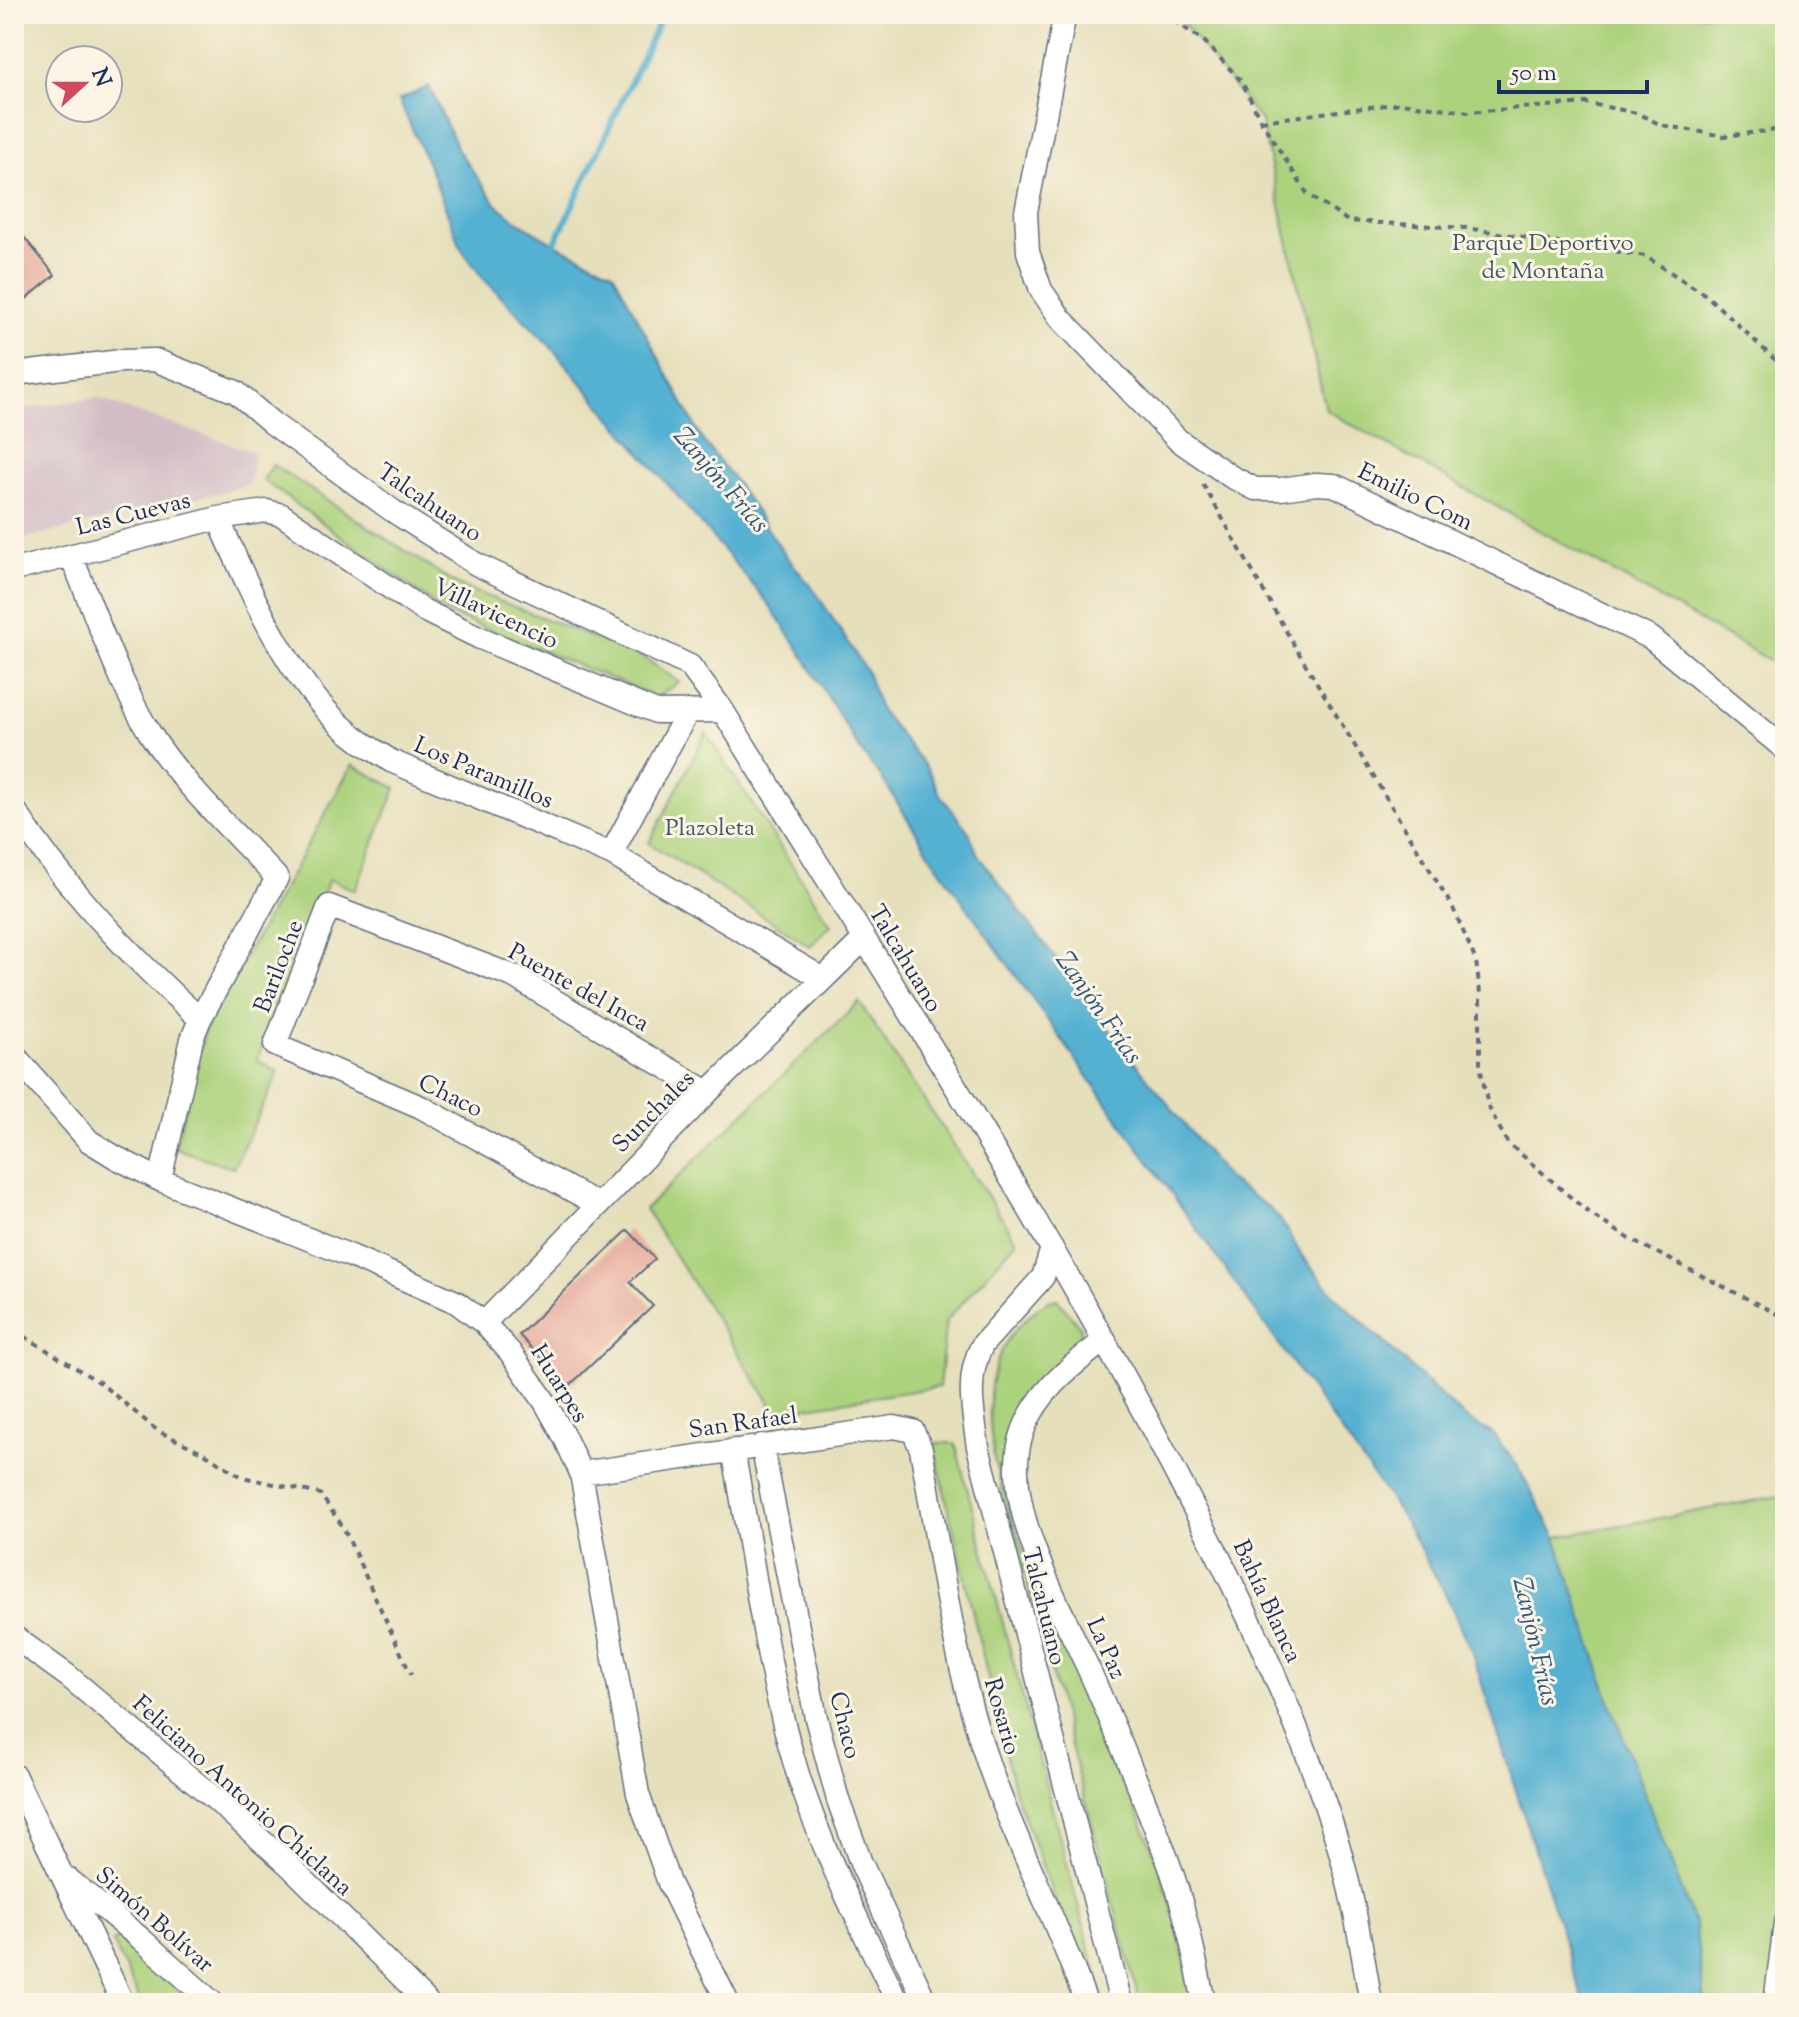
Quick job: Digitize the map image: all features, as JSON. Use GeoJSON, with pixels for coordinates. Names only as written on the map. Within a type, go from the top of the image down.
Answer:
{"type":"FeatureCollection","features":[{"type":"Feature","properties":{"kind":"street","name":"Emilio Com"},"geometry":{"type":"LineString","coordinates":[[1065,14],[1026,212],[1028,252],[1041,290],[1061,319],[1178,440],[1230,476],[1255,489],[1334,485],[1651,638],[1785,749]]}},
{"type":"Feature","properties":{"kind":"street","name":"Talcahuano"},"geometry":{"type":"LineString","coordinates":[[14,374],[155,360],[213,381],[236,392],[272,423],[393,511],[476,564],[690,666],[723,711],[1052,1248],[1043,1277],[977,1354],[972,1399],[978,1447],[1121,2003]]}},
{"type":"Feature","properties":{"kind":"street","name":"Villavicencio"},"geometry":{"type":"LineString","coordinates":[[266,511],[282,515],[423,610],[478,637],[656,712],[723,711]]}},
{"type":"Feature","properties":{"kind":"street","name":"Las Cuevas"},"geometry":{"type":"LineString","coordinates":[[14,570],[218,518],[266,511]]}},
{"type":"Feature","properties":{"kind":"street","name":"Los Paramillos"},"geometry":{"type":"LineString","coordinates":[[218,518],[259,608],[289,661],[325,708],[359,740],[391,761],[611,854],[822,978]]}},
{"type":"Feature","properties":{"kind":"street"},"geometry":{"type":"LineString","coordinates":[[71,556],[137,711],[152,737],[173,765],[277,878],[192,1039],[160,1180]]}},
{"type":"Feature","properties":{"kind":"street"},"geometry":{"type":"LineString","coordinates":[[611,854],[688,711]]}},
{"type":"Feature","properties":{"kind":"street"},"geometry":{"type":"LineString","coordinates":[[14,809],[54,865],[130,952],[200,1019]]}},
{"type":"Feature","properties":{"kind":"street","name":"Bariloche"},"geometry":{"type":"LineString","coordinates":[[275,1045],[329,906]]}},
{"type":"Feature","properties":{"kind":"street","name":"Puente del Inca"},"geometry":{"type":"LineString","coordinates":[[329,906],[513,976],[708,1092]]}},
{"type":"Feature","properties":{"kind":"street","name":"Sunchales"},"geometry":{"type":"LineString","coordinates":[[484,1323],[597,1204],[864,939]]}},
{"type":"Feature","properties":{"kind":"street","name":"Chaco"},"geometry":{"type":"LineString","coordinates":[[275,1045],[421,1107],[597,1204]]}},
{"type":"Feature","properties":{"kind":"street","name":"Huarpes"},"geometry":{"type":"LineString","coordinates":[[14,1055],[89,1141],[160,1180],[456,1302],[484,1323],[510,1352],[545,1402],[581,1473],[638,1794],[669,1883],[728,2003]]}},
{"type":"Feature","properties":{"kind":"street","name":"Bahía Blanca"},"geometry":{"type":"LineString","coordinates":[[1052,1248],[1105,1340],[1194,1508],[1274,1673],[1332,1825],[1360,1937],[1371,2003]]}},
{"type":"Feature","properties":{"kind":"street","name":"La Paz"},"geometry":{"type":"LineString","coordinates":[[1105,1340],[1070,1367],[1039,1401],[1026,1423],[1017,1463],[1017,1486],[1028,1534],[1167,1857],[1186,1918],[1204,2003]]}},
{"type":"Feature","properties":{"kind":"street","name":"San Rafael"},"geometry":{"type":"LineString","coordinates":[[581,1473],[894,1427],[913,1431]]}},
{"type":"Feature","properties":{"kind":"street","name":"Rosario"},"geometry":{"type":"LineString","coordinates":[[913,1431],[921,1449],[954,1627],[983,1749],[1086,2003]]}},
{"type":"Feature","properties":{"kind":"street","name":"Chaco"},"geometry":{"type":"LineString","coordinates":[[762,1445],[816,1718],[838,1800],[861,1863],[926,2003]]}},
{"type":"Feature","properties":{"kind":"street"},"geometry":{"type":"LineString","coordinates":[[733,1450],[777,1692],[797,1769],[823,1843],[898,2003]]}},
{"type":"Feature","properties":{"kind":"street","name":"Feliciano Antonio Chiclana"},"geometry":{"type":"LineString","coordinates":[[14,1637],[68,1676],[215,1799],[290,1866],[428,2003]]}},
{"type":"Feature","properties":{"kind":"street"},"geometry":{"type":"LineString","coordinates":[[14,1775],[123,2003]]}},
{"type":"Feature","properties":{"kind":"street","name":"Simón Bolívar"},"geometry":{"type":"LineString","coordinates":[[63,1875],[213,2003]]}},
{"type":"Feature","properties":{"kind":"street"},"geometry":{"type":"LineString","coordinates":[[1775,2003],[1785,1924]]}},
{"type":"Feature","properties":{"kind":"path"},"geometry":{"type":"LineString","coordinates":[[1164,14],[1204,41],[1242,82],[1261,121],[1308,195],[1348,221],[1466,228],[1645,256],[1706,295],[1785,369]]}},
{"type":"Feature","properties":{"kind":"path"},"geometry":{"type":"LineString","coordinates":[[1261,121],[1401,103],[1469,112],[1586,103],[1637,113],[1661,125],[1724,136],[1785,129]]}},
{"type":"Feature","properties":{"kind":"path"},"geometry":{"type":"LineString","coordinates":[[1201,481],[1294,645],[1453,908],[1468,939],[1478,977],[1480,1066],[1488,1106],[1507,1142],[1603,1222],[1630,1239],[1785,1318]]}},
{"type":"Feature","properties":{"kind":"path"},"geometry":{"type":"LineString","coordinates":[[14,1330],[99,1382],[158,1431],[206,1454],[242,1477],[320,1494],[343,1527],[411,1675]]}},
{"type":"Feature","properties":{"kind":"shaded area"},"geometry":{"type":"Polygon","coordinates":[[[96,398],[254,452],[250,485],[14,541],[14,410],[96,398]]]}},
{"type":"Feature","properties":{"kind":"green space","name":"Parque Deportivo de Montaña"},"geometry":{"type":"Polygon","coordinates":[[[1176,14],[1785,14],[1785,669],[1326,410],[1261,121],[1176,14]]]}},
{"type":"Feature","properties":{"kind":"green space"},"geometry":{"type":"Polygon","coordinates":[[[273,465],[458,585],[643,657],[679,682],[657,697],[447,613],[263,480],[273,465]]]}},
{"type":"Feature","properties":{"kind":"green space","name":"Plazoleta"},"geometry":{"type":"Polygon","coordinates":[[[706,733],[831,925],[810,946],[649,843],[706,733]]]}},
{"type":"Feature","properties":{"kind":"green space"},"geometry":{"type":"Polygon","coordinates":[[[352,765],[396,788],[355,890],[329,879],[257,1060],[279,1072],[233,1168],[175,1148],[205,1029],[352,765]]]}},
{"type":"Feature","properties":{"kind":"green space"},"geometry":{"type":"Polygon","coordinates":[[[859,1002],[1017,1241],[946,1321],[939,1387],[776,1412],[645,1209],[859,1002]]]}},
{"type":"Feature","properties":{"kind":"green space"},"geometry":{"type":"Polygon","coordinates":[[[1057,1299],[1081,1328],[1080,1341],[1033,1386],[1013,1418],[1006,1448],[1006,1479],[1011,1511],[1032,1574],[1125,1782],[1162,1874],[1194,2003],[1140,2003],[995,1463],[990,1405],[995,1368],[1012,1334],[1040,1306],[1057,1299]]]}},
{"type":"Feature","properties":{"kind":"green space"},"geometry":{"type":"Polygon","coordinates":[[[933,1443],[955,1443],[1104,2003],[1094,2003],[1075,1941],[1058,1907],[1015,1793],[933,1443]]]}},
{"type":"Feature","properties":{"kind":"green space"},"geometry":{"type":"Polygon","coordinates":[[[1785,1495],[1785,2003],[1705,2003],[1695,1925],[1614,1714],[1556,1537],[1785,1495]]]}},
{"type":"Feature","properties":{"kind":"green space"},"geometry":{"type":"Polygon","coordinates":[[[124,1935],[192,2003],[141,2003],[113,1942],[124,1935]]]}},
{"type":"Feature","properties":{"kind":"water","name":"Zanjón Frías"},"geometry":{"type":"Polygon","coordinates":[[[429,86],[458,150],[497,205],[555,244],[613,272],[703,441],[815,591],[867,672],[880,710],[927,768],[941,796],[969,832],[978,855],[1114,1036],[1229,1180],[1280,1219],[1302,1256],[1336,1297],[1453,1407],[1471,1422],[1492,1433],[1517,1465],[1556,1537],[1614,1714],[1695,1925],[1705,2003],[1584,2003],[1472,1653],[1446,1595],[1401,1515],[934,861],[764,598],[551,347],[482,277],[461,248],[399,100],[429,86]]]}},
{"type":"Feature","properties":{"kind":"building"},"geometry":{"type":"Polygon","coordinates":[[[14,225],[55,275],[14,309],[14,225]]]}},
{"type":"Feature","properties":{"kind":"building"},"geometry":{"type":"Polygon","coordinates":[[[628,1230],[655,1259],[630,1282],[653,1306],[568,1387],[519,1335],[628,1230]]]}},
{"type":"Feature","properties":{"kind":"waterway"},"geometry":{"type":"LineString","coordinates":[[552,249],[663,14]]}}]}
